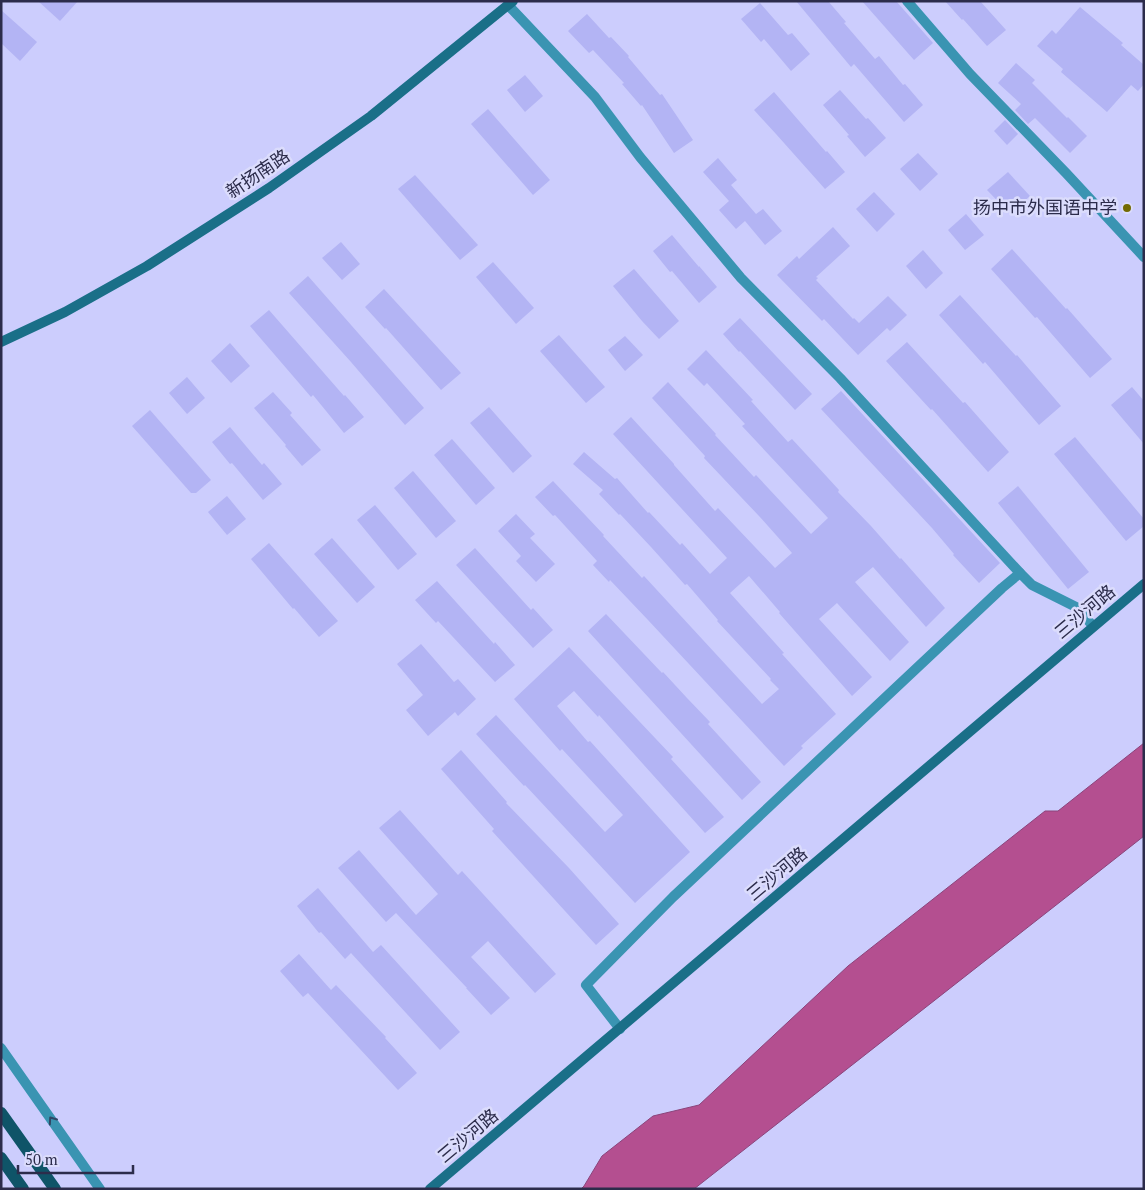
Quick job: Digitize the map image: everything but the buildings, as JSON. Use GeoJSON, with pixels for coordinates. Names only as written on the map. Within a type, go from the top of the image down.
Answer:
{"type":"FeatureCollection","features":[{"type":"Feature","properties":{"kind":"main road"},"geometry":{"type":"LineString","coordinates":[[3,1119],[55,1189]]}},
{"type":"Feature","properties":{"kind":"main road"},"geometry":{"type":"LineString","coordinates":[[1,1158],[23,1189]]}},
{"type":"Feature","properties":{"kind":"street"},"geometry":{"type":"LineString","coordinates":[[908,1],[970,74],[1144,257]]}},
{"type":"Feature","properties":{"kind":"street"},"geometry":{"type":"LineString","coordinates":[[510,3],[595,97],[640,156],[741,278],[840,378],[1020,574],[1032,585],[1076,608],[1093,626]]}},
{"type":"Feature","properties":{"kind":"street","name":"新扬南路"},"geometry":{"type":"LineString","coordinates":[[1,342],[65,312],[147,266],[269,188],[371,116],[510,3]]}},
{"type":"Feature","properties":{"kind":"street"},"geometry":{"type":"LineString","coordinates":[[620,1029],[586,985],[673,896],[987,602],[1020,574]]}},
{"type":"Feature","properties":{"kind":"street","name":"三沙河路"},"geometry":{"type":"LineString","coordinates":[[430,1189],[1144,584]]}},
{"type":"Feature","properties":{"kind":"street"},"geometry":{"type":"LineString","coordinates":[[1,1048],[100,1189]]}},
{"type":"Feature","properties":{"kind":"shaded area"},"geometry":{"type":"Polygon","coordinates":[[[1144,743],[1144,836],[694,1189],[581,1189],[602,1156],[653,1116],[699,1105],[848,966],[1045,811],[1058,811],[1144,743]]]}},
{"type":"Feature","properties":{"kind":"place","name":"扬中市外国语中学"},"geometry":{"type":"Point","coordinates":[1127,208]}}]}
